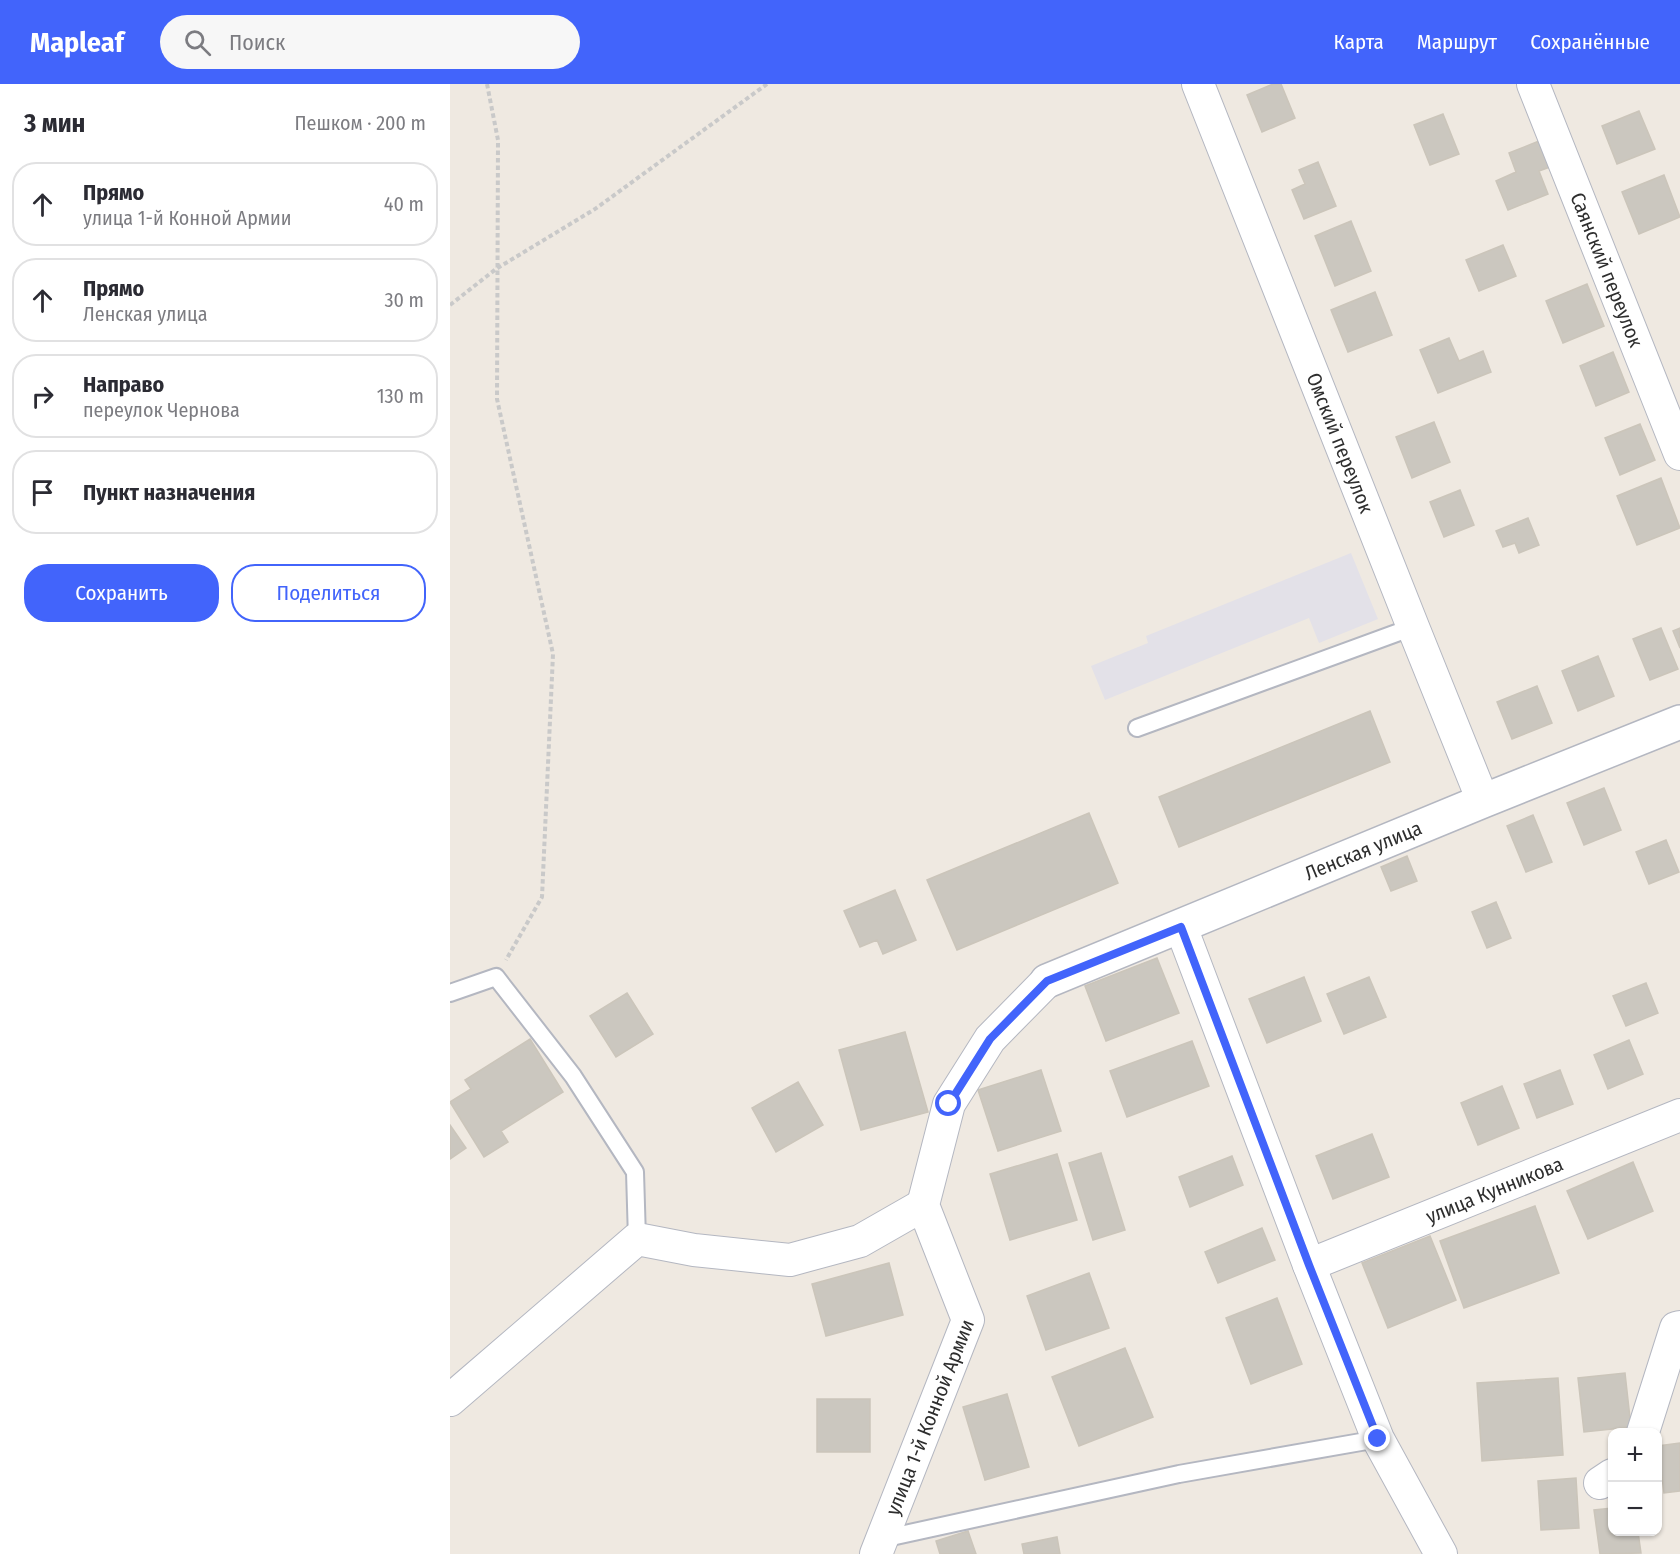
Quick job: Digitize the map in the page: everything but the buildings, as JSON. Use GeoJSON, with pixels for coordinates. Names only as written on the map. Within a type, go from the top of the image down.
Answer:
{"type":"FeatureCollection","features":[{"type":"Feature","properties":{"kind":"street","name":"Омский переулок"},"geometry":{"type":"LineString","coordinates":[[1198,84],[1483,801]]}},
{"type":"Feature","properties":{"kind":"street","name":"Саянский переулок"},"geometry":{"type":"LineString","coordinates":[[1533,84],[1680,454]]}},
{"type":"Feature","properties":{"kind":"street","name":"Ленская улица"},"geometry":{"type":"LineString","coordinates":[[1047,981],[1680,722]]}},
{"type":"Feature","properties":{"kind":"street"},"geometry":{"type":"LineString","coordinates":[[1181,927],[1309,1265],[1378,1439],[1441,1554]]}},
{"type":"Feature","properties":{"kind":"street"},"geometry":{"type":"LineString","coordinates":[[450,1400],[637,1239],[694,1250],[789,1260],[860,1241],[923,1205],[949,1104],[990,1039],[1047,981]]}},
{"type":"Feature","properties":{"kind":"street","name":"улица Кунникова"},"geometry":{"type":"LineString","coordinates":[[1309,1265],[1680,1115]]}},
{"type":"Feature","properties":{"kind":"street","name":"улица 1-й Конной Армии"},"geometry":{"type":"LineString","coordinates":[[879,1546],[968,1320],[923,1205]]}},
{"type":"Feature","properties":{"kind":"street"},"geometry":{"type":"LineString","coordinates":[[1644,1428],[1676,1328],[1680,1327]]}},
{"type":"Feature","properties":{"kind":"lane"},"geometry":{"type":"LineString","coordinates":[[1137,728],[1413,627]]}},
{"type":"Feature","properties":{"kind":"lane"},"geometry":{"type":"LineString","coordinates":[[450,993],[496,977],[573,1076],[635,1172],[637,1239]]}},
{"type":"Feature","properties":{"kind":"lane"},"geometry":{"type":"LineString","coordinates":[[879,1546],[1179,1474],[1378,1439]]}},
{"type":"Feature","properties":{"kind":"path"},"geometry":{"type":"LineString","coordinates":[[487,84],[498,140],[497,399],[554,654],[542,897],[496,977]]}},
{"type":"Feature","properties":{"kind":"path"},"geometry":{"type":"LineString","coordinates":[[450,305],[496,269],[596,209],[767,84]]}},
{"type":"Feature","properties":{"kind":"shaded area"},"geometry":{"type":"Polygon","coordinates":[[[1351,553],[1378,619],[1319,643],[1309,618],[1105,700],[1091,666],[1148,643],[1146,636],[1351,553]]]}},
{"type":"Feature","properties":{"kind":"route"},"geometry":{"type":"LineString","coordinates":[[949,1104],[990,1039],[1047,981],[1181,927],[1309,1265],[1378,1439]]}}]}
